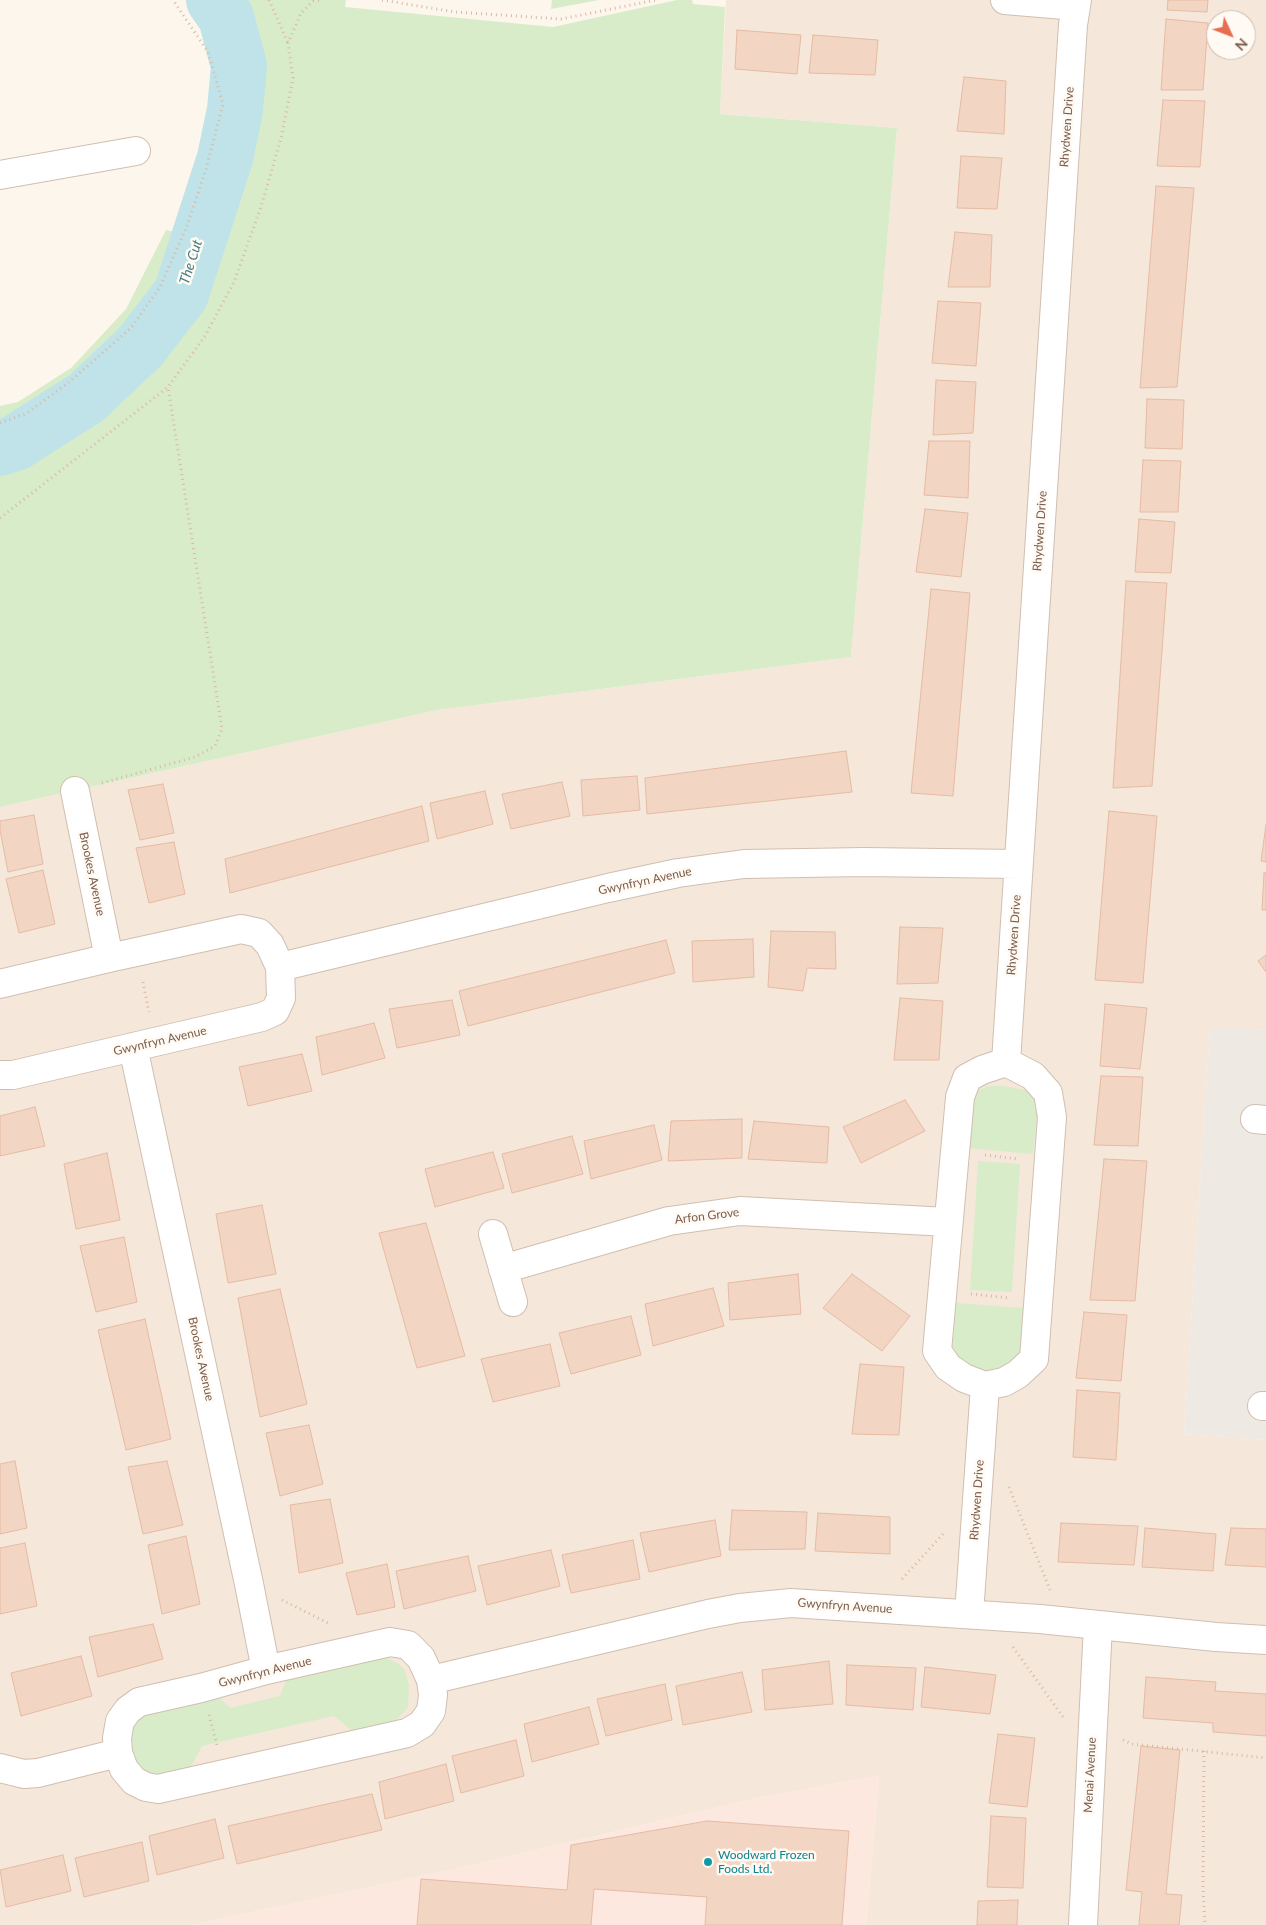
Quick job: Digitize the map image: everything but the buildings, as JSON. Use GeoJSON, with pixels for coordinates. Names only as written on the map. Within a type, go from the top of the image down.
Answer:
{"type":"FeatureCollection","features":[{"type":"Feature","properties":{"kind":"street"},"geometry":{"type":"LineString","coordinates":[[1005,0],[1076,3]]}},
{"type":"Feature","properties":{"kind":"street","name":"Rhydwen Drive"},"geometry":{"type":"LineString","coordinates":[[1006,1062],[1076,3]]}},
{"type":"Feature","properties":{"kind":"street"},"geometry":{"type":"LineString","coordinates":[[0,175],[136,151]]}},
{"type":"Feature","properties":{"kind":"street","name":"Brookes Avenue"},"geometry":{"type":"LineString","coordinates":[[75,791],[109,958]]}},
{"type":"Feature","properties":{"kind":"street","name":"Gwynfryn Avenue"},"geometry":{"type":"LineString","coordinates":[[280,967],[678,872],[754,864],[864,862],[1018,864]]}},
{"type":"Feature","properties":{"kind":"street","name":"Gwynfryn Avenue"},"geometry":{"type":"LineString","coordinates":[[0,984],[241,929],[259,933],[270,945],[280,967],[281,998],[275,1011],[262,1017],[13,1075],[0,1075]]}},
{"type":"Feature","properties":{"kind":"street","name":"Brookes Avenue"},"geometry":{"type":"LineString","coordinates":[[145,1045],[266,1670]]}},
{"type":"Feature","properties":{"kind":"street"},"geometry":{"type":"LineString","coordinates":[[1006,1062],[1033,1076],[1048,1093],[1052,1117],[1034,1359],[1018,1374],[1004,1382],[986,1386],[964,1378],[948,1367],[937,1351],[955,1152],[960,1097],[967,1078],[982,1070],[1006,1062]]}},
{"type":"Feature","properties":{"kind":"street","name":"Arfon Grove"},"geometry":{"type":"LineString","coordinates":[[503,1269],[669,1221],[740,1211],[948,1222]]}},
{"type":"Feature","properties":{"kind":"street"},"geometry":{"type":"LineString","coordinates":[[493,1234],[513,1302]]}},
{"type":"Feature","properties":{"kind":"street","name":"Rhydwen Drive"},"geometry":{"type":"LineString","coordinates":[[980,1614],[979,1484],[986,1386]]}},
{"type":"Feature","properties":{"kind":"street","name":"Gwynfryn Avenue"},"geometry":{"type":"LineString","coordinates":[[431,1680],[708,1614],[791,1602],[980,1614],[1216,1637],[1266,1640]]}},
{"type":"Feature","properties":{"kind":"street","name":"Menai Avenue"},"geometry":{"type":"LineString","coordinates":[[1083,1925],[1098,1624]]}},
{"type":"Feature","properties":{"kind":"street","name":"Gwynfryn Avenue"},"geometry":{"type":"LineString","coordinates":[[390,1642],[408,1645],[421,1658],[431,1680],[433,1695],[431,1710],[422,1724],[407,1733],[158,1789],[146,1787],[134,1781],[124,1769],[118,1753],[117,1738],[120,1721],[128,1710],[139,1702],[202,1688],[266,1670],[390,1642]]}},
{"type":"Feature","properties":{"kind":"street"},"geometry":{"type":"LineString","coordinates":[[0,1768],[24,1774],[38,1773],[118,1753]]}},
{"type":"Feature","properties":{"kind":"path"},"geometry":{"type":"LineString","coordinates":[[0,423],[28,413],[68,383],[131,328],[160,287],[187,226],[206,168],[223,104],[208,52],[174,0]]}},
{"type":"Feature","properties":{"kind":"path"},"geometry":{"type":"LineString","coordinates":[[0,518],[168,387],[205,336],[234,282],[261,207],[281,138],[293,78],[288,43],[269,0]]}},
{"type":"Feature","properties":{"kind":"path"},"geometry":{"type":"LineString","coordinates":[[288,43],[301,13],[313,2],[320,0]]}},
{"type":"Feature","properties":{"kind":"path"},"geometry":{"type":"LineString","coordinates":[[382,0],[456,12],[561,19],[656,0]]}},
{"type":"Feature","properties":{"kind":"path"},"geometry":{"type":"LineString","coordinates":[[75,791],[195,757],[215,746],[222,729],[168,387]]}},
{"type":"Feature","properties":{"kind":"path"},"geometry":{"type":"LineString","coordinates":[[136,952],[145,1045]]}},
{"type":"Feature","properties":{"kind":"path"},"geometry":{"type":"LineString","coordinates":[[955,1152],[1049,1162]]}},
{"type":"Feature","properties":{"kind":"path"},"geometry":{"type":"LineString","coordinates":[[942,1292],[1038,1300]]}},
{"type":"Feature","properties":{"kind":"path"},"geometry":{"type":"LineString","coordinates":[[979,1484],[1009,1486],[1062,1621]]}},
{"type":"Feature","properties":{"kind":"path"},"geometry":{"type":"LineString","coordinates":[[876,1608],[946,1532]]}},
{"type":"Feature","properties":{"kind":"path"},"geometry":{"type":"LineString","coordinates":[[250,1584],[373,1645]]}},
{"type":"Feature","properties":{"kind":"path"},"geometry":{"type":"LineString","coordinates":[[980,1614],[1068,1725],[1092,1729],[1132,1744],[1266,1758]]}},
{"type":"Feature","properties":{"kind":"path"},"geometry":{"type":"LineString","coordinates":[[202,1688],[224,1775]]}},
{"type":"Feature","properties":{"kind":"path"},"geometry":{"type":"LineString","coordinates":[[1204,1751],[1203,1888],[1205,1925]]}},
{"type":"Feature","properties":{"kind":"shaded area"},"geometry":{"type":"Polygon","coordinates":[[[726,0],[1266,0],[1266,1030],[1210,1028],[1184,1434],[1266,1440],[1266,1925],[866,1925],[879,1776],[758,1798],[460,1868],[192,1925],[0,1925],[0,807],[437,710],[851,657],[897,128],[720,114],[726,0]]]}},
{"type":"Feature","properties":{"kind":"shaded area"},"geometry":{"type":"Polygon","coordinates":[[[1210,1027],[1266,1030],[1266,1440],[1184,1434],[1210,1027]]]}},
{"type":"Feature","properties":{"kind":"shaded area"},"geometry":{"type":"Polygon","coordinates":[[[879,1776],[866,1925],[192,1925],[460,1868],[758,1798],[879,1776]]]}},
{"type":"Feature","properties":{"kind":"green space"},"geometry":{"type":"Polygon","coordinates":[[[227,0],[346,0],[345,7],[553,27],[677,0],[692,0],[693,4],[725,7],[720,114],[897,128],[851,657],[437,710],[0,807],[0,406],[18,402],[71,368],[126,309],[166,230],[210,240],[239,164],[250,114],[250,69],[237,17],[227,0]]]}},
{"type":"Feature","properties":{"kind":"green space"},"geometry":{"type":"Polygon","coordinates":[[[552,0],[599,0],[551,9],[552,0]]]}},
{"type":"Feature","properties":{"kind":"green space"},"geometry":{"type":"Polygon","coordinates":[[[988,1086],[1003,1086],[1025,1090],[1032,1095],[1038,1107],[1033,1154],[966,1148],[973,1096],[979,1090],[988,1086]]]}},
{"type":"Feature","properties":{"kind":"green space"},"geometry":{"type":"Polygon","coordinates":[[[978,1161],[1020,1164],[1012,1292],[970,1290],[978,1161]]]}},
{"type":"Feature","properties":{"kind":"green space"},"geometry":{"type":"Polygon","coordinates":[[[956,1303],[1024,1308],[1020,1358],[1009,1368],[988,1372],[979,1371],[952,1354],[956,1303]]]}},
{"type":"Feature","properties":{"kind":"green space"},"geometry":{"type":"Polygon","coordinates":[[[386,1657],[399,1664],[405,1671],[409,1686],[408,1707],[394,1723],[355,1733],[334,1716],[202,1746],[189,1770],[155,1777],[135,1766],[127,1730],[138,1714],[216,1694],[230,1708],[280,1696],[288,1675],[386,1657]]]}},
{"type":"Feature","properties":{"kind":"water"},"geometry":{"type":"Polygon","coordinates":[[[64,412],[0,451],[0,438],[64,412]]]}},
{"type":"Feature","properties":{"kind":"waterway","name":"The Cut"},"geometry":{"type":"LineString","coordinates":[[0,448],[15,443],[86,398],[140,347],[181,294],[225,158],[235,110],[239,66],[226,17],[214,0]]}},
{"type":"Feature","properties":{"kind":"place","name":"Woodward Frozen Foods Ltd."},"geometry":{"type":"Point","coordinates":[708,1862]}}]}
